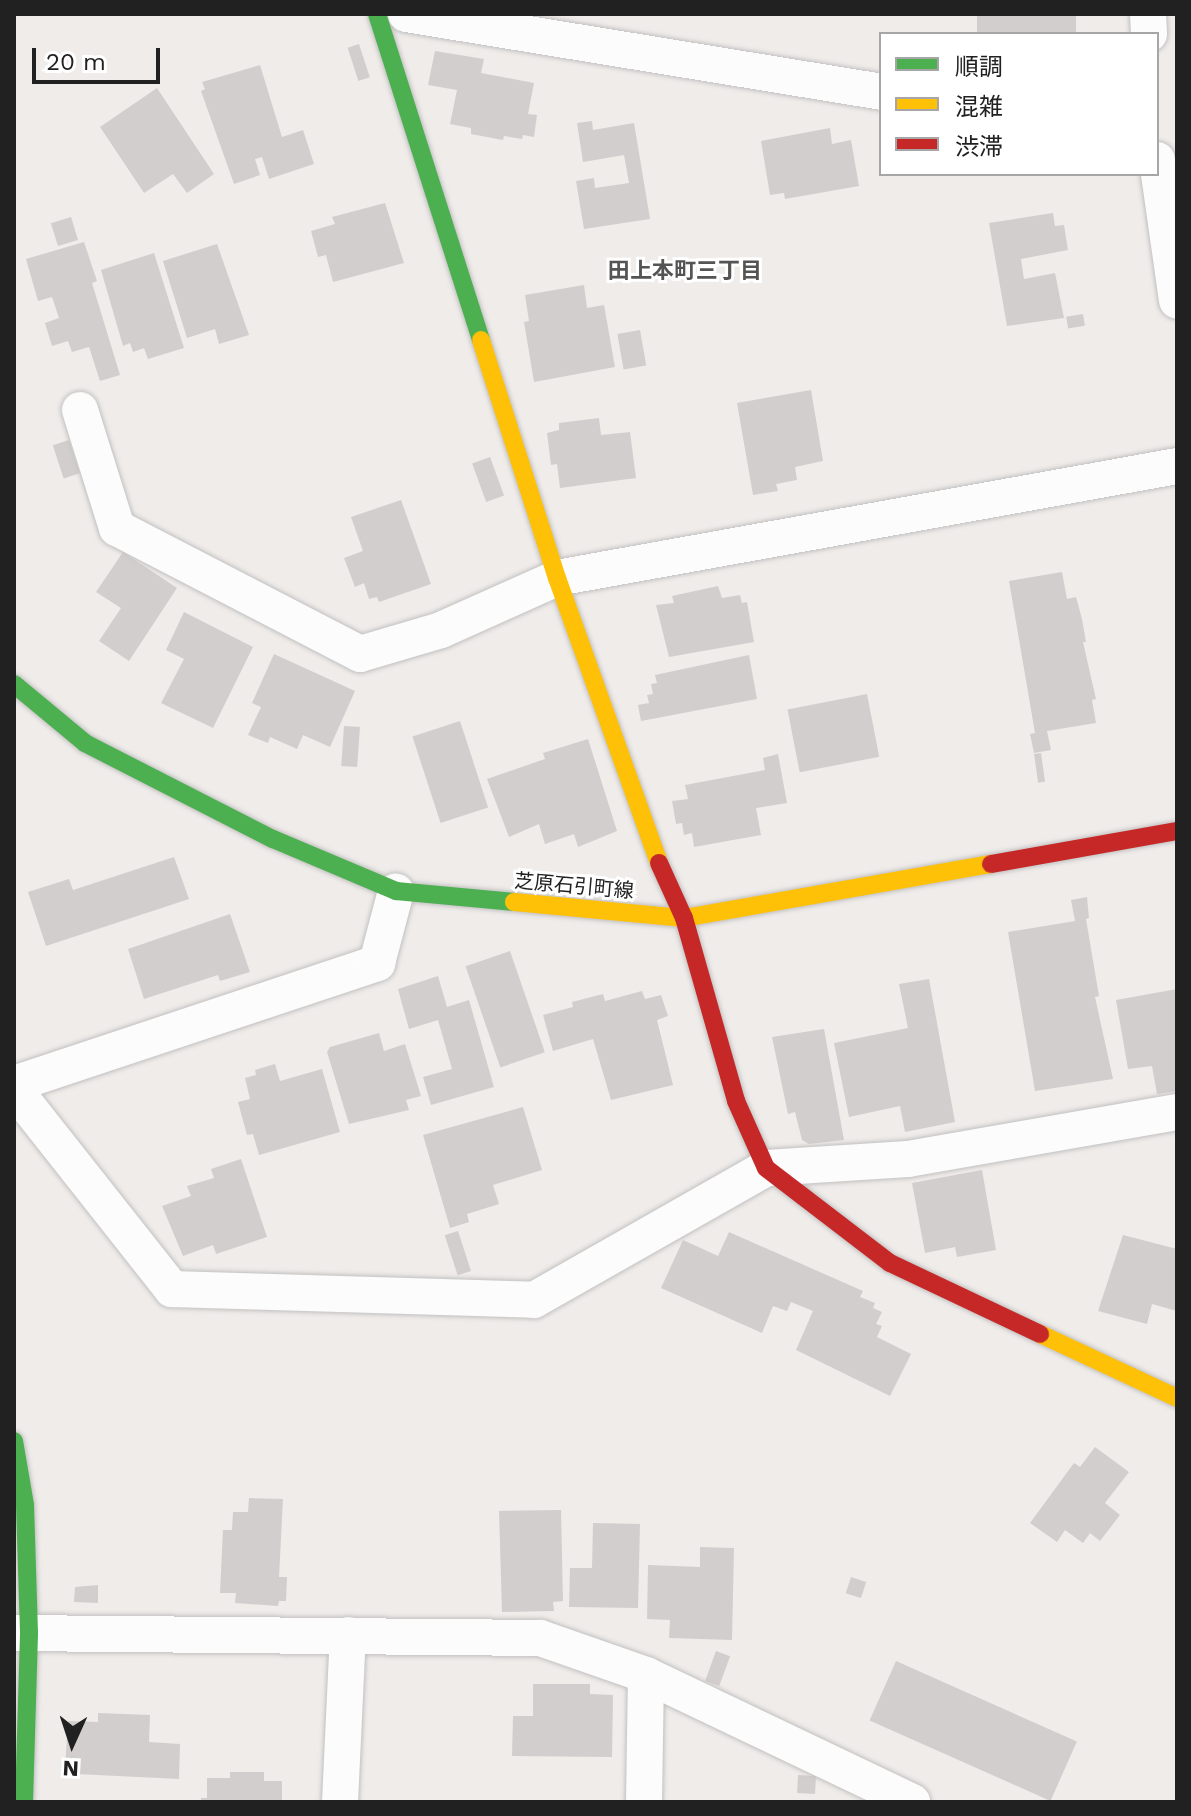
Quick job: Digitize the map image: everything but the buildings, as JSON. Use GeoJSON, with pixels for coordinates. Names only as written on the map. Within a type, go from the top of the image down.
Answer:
{"type":"FeatureCollection","features":[{"type":"Feature","properties":{"kind":"street"},"geometry":{"type":"LineString","coordinates":[[377,14],[557,578],[656,856],[684,918],[736,1101],[766,1168],[890,1263],[1177,1398]]}},
{"type":"Feature","properties":{"kind":"street"},"geometry":{"type":"LineString","coordinates":[[406,14],[879,92]]}},
{"type":"Feature","properties":{"kind":"street"},"geometry":{"type":"LineString","coordinates":[[1157,176],[1177,301]]}},
{"type":"Feature","properties":{"kind":"street"},"geometry":{"type":"LineString","coordinates":[[80,410],[117,528],[360,654],[441,630],[557,578],[1177,466]]}},
{"type":"Feature","properties":{"kind":"street","name":"芝原石引町線"},"geometry":{"type":"LineString","coordinates":[[14,684],[85,743],[273,839],[396,891],[684,918],[1177,831]]}},
{"type":"Feature","properties":{"kind":"street"},"geometry":{"type":"LineString","coordinates":[[396,891],[377,963],[14,1087],[172,1289],[534,1300],[766,1168],[908,1159],[1177,1112]]}},
{"type":"Feature","properties":{"kind":"street"},"geometry":{"type":"LineString","coordinates":[[14,1441],[25,1505],[21,1633],[24,1802]]}},
{"type":"Feature","properties":{"kind":"street"},"geometry":{"type":"LineString","coordinates":[[21,1633],[540,1638],[646,1675],[912,1802]]}},
{"type":"Feature","properties":{"kind":"street"},"geometry":{"type":"LineString","coordinates":[[340,1802],[348,1635]]}},
{"type":"Feature","properties":{"kind":"street"},"geometry":{"type":"LineString","coordinates":[[644,1802],[646,1675]]}},
{"type":"Feature","properties":{"kind":"traffic: fast"},"geometry":{"type":"LineString","coordinates":[[377,14],[481,340]]}},
{"type":"Feature","properties":{"kind":"traffic: fast"},"geometry":{"type":"LineString","coordinates":[[14,684],[85,743],[273,839],[396,891],[514,902]]}},
{"type":"Feature","properties":{"kind":"traffic: fast"},"geometry":{"type":"LineString","coordinates":[[14,1441],[25,1505],[29,1634],[24,1802]]}},
{"type":"Feature","properties":{"kind":"traffic: slow"},"geometry":{"type":"LineString","coordinates":[[481,340],[557,578],[659,863]]}},
{"type":"Feature","properties":{"kind":"traffic: slow"},"geometry":{"type":"LineString","coordinates":[[514,902],[684,918],[991,864]]}},
{"type":"Feature","properties":{"kind":"traffic: slow"},"geometry":{"type":"LineString","coordinates":[[1040,1334],[1177,1398]]}},
{"type":"Feature","properties":{"kind":"traffic: jam"},"geometry":{"type":"LineString","coordinates":[[991,864],[1177,831]]}},
{"type":"Feature","properties":{"kind":"traffic: jam"},"geometry":{"type":"LineString","coordinates":[[659,863],[684,918],[736,1101],[766,1168],[890,1263],[1040,1334]]}},
{"type":"Feature","properties":{"kind":"district","name":"田上本町三丁目"},"geometry":{"type":"Point","coordinates":[685,271]}}]}
